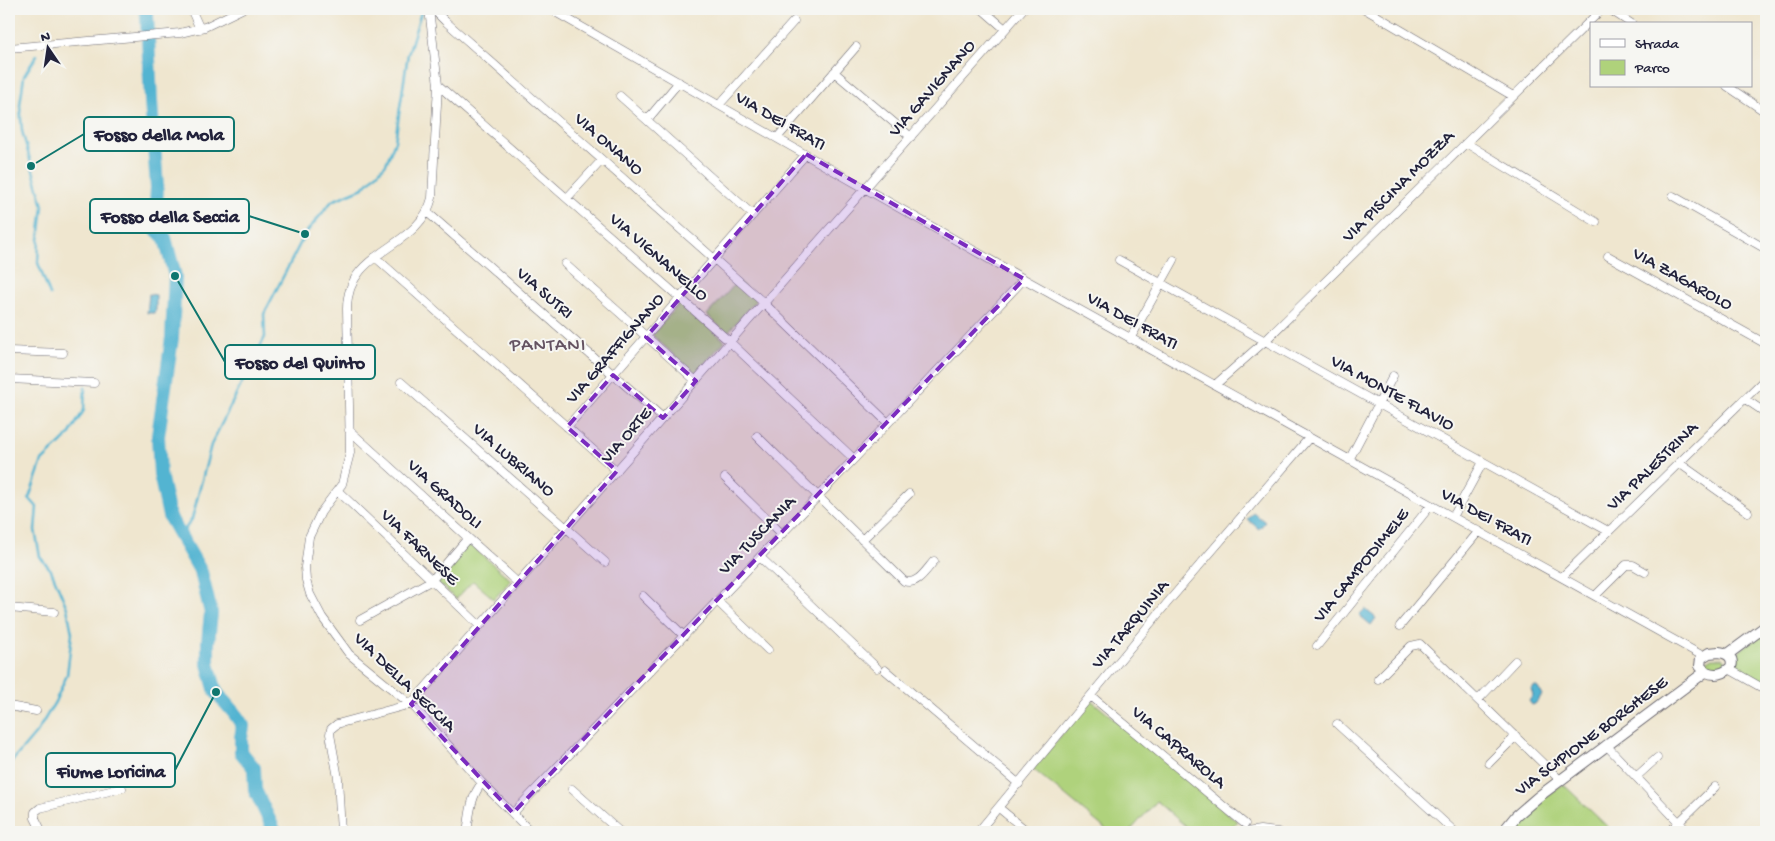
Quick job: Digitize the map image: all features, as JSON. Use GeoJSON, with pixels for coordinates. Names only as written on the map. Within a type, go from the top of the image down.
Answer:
{"type":"FeatureCollection","features":[{"type":"Feature","properties":{"kind":"main road"},"geometry":{"type":"LineString","coordinates":[[1728,654],[1732,662],[1729,669],[1717,674],[1705,672],[1699,664],[1703,656],[1719,652],[1728,654],[1766,626]]}},
{"type":"Feature","properties":{"kind":"main road","name":"VIA SCIPIONE BORGHESE"},"geometry":{"type":"LineString","coordinates":[[1509,830],[1529,804],[1705,672]]}},
{"type":"Feature","properties":{"kind":"street"},"geometry":{"type":"LineString","coordinates":[[191,9],[200,29]]}},
{"type":"Feature","properties":{"kind":"street"},"geometry":{"type":"LineString","coordinates":[[9,48],[180,33],[200,29],[242,9]]}},
{"type":"Feature","properties":{"kind":"street","name":"VIA DELLA SECCIA"},"geometry":{"type":"LineString","coordinates":[[429,9],[438,85],[433,194],[427,212],[411,231],[375,257],[355,277],[350,285],[347,295],[349,459],[343,482],[321,512],[309,537],[305,567],[306,580],[310,594],[322,617],[349,654],[411,704],[482,783],[531,832]]}},
{"type":"Feature","properties":{"kind":"street","name":"VIA ONANO"},"geometry":{"type":"LineString","coordinates":[[433,9],[715,258],[888,423]]}},
{"type":"Feature","properties":{"kind":"street"},"geometry":{"type":"LineString","coordinates":[[982,9],[1005,29]]}},
{"type":"Feature","properties":{"kind":"street","name":"VIA GAVIGNANO"},"geometry":{"type":"LineString","coordinates":[[865,188],[1023,9]]}},
{"type":"Feature","properties":{"kind":"street"},"geometry":{"type":"LineString","coordinates":[[1364,9],[1513,96]]}},
{"type":"Feature","properties":{"kind":"street","name":"VIA PISCINA MOZZA"},"geometry":{"type":"LineString","coordinates":[[1215,385],[1265,341],[1602,9]]}},
{"type":"Feature","properties":{"kind":"street"},"geometry":{"type":"LineString","coordinates":[[1609,9],[1629,22]]}},
{"type":"Feature","properties":{"kind":"street","name":"VIA DEI FRATI"},"geometry":{"type":"LineString","coordinates":[[554,10],[1024,279],[1703,656]]}},
{"type":"Feature","properties":{"kind":"street"},"geometry":{"type":"LineString","coordinates":[[719,105],[794,21]]}},
{"type":"Feature","properties":{"kind":"street"},"geometry":{"type":"LineString","coordinates":[[777,138],[856,47]]}},
{"type":"Feature","properties":{"kind":"street"},"geometry":{"type":"LineString","coordinates":[[834,72],[911,136]]}},
{"type":"Feature","properties":{"kind":"street"},"geometry":{"type":"LineString","coordinates":[[647,120],[679,82]]}},
{"type":"Feature","properties":{"kind":"street","name":"VIA VIGNANELLO"},"geometry":{"type":"LineString","coordinates":[[438,85],[730,342],[854,458]]}},
{"type":"Feature","properties":{"kind":"street"},"geometry":{"type":"LineString","coordinates":[[1730,88],[1764,111]]}},
{"type":"Feature","properties":{"kind":"street"},"geometry":{"type":"LineString","coordinates":[[620,96],[754,215]]}},
{"type":"Feature","properties":{"kind":"street"},"geometry":{"type":"LineString","coordinates":[[1466,143],[1596,222]]}},
{"type":"Feature","properties":{"kind":"street","name":"VIA GRAFFIGNANO"},"geometry":{"type":"LineString","coordinates":[[567,427],[806,154]]}},
{"type":"Feature","properties":{"kind":"street"},"geometry":{"type":"LineString","coordinates":[[567,198],[602,160]]}},
{"type":"Feature","properties":{"kind":"street","name":"VIA ORTE"},"geometry":{"type":"LineString","coordinates":[[411,704],[865,188]]}},
{"type":"Feature","properties":{"kind":"street"},"geometry":{"type":"LineString","coordinates":[[1673,196],[1766,249]]}},
{"type":"Feature","properties":{"kind":"street","name":"VIA SUTRI"},"geometry":{"type":"LineString","coordinates":[[427,212],[663,418]]}},
{"type":"Feature","properties":{"kind":"street","name":"VIA ZAGAROLO"},"geometry":{"type":"LineString","coordinates":[[1608,256],[1766,344]]}},
{"type":"Feature","properties":{"kind":"street"},"geometry":{"type":"LineString","coordinates":[[375,257],[616,471]]}},
{"type":"Feature","properties":{"kind":"street","name":"VIA MONTE FLAVIO"},"geometry":{"type":"LineString","coordinates":[[1119,260],[1608,531]]}},
{"type":"Feature","properties":{"kind":"street"},"geometry":{"type":"LineString","coordinates":[[1130,338],[1174,260]]}},
{"type":"Feature","properties":{"kind":"street"},"geometry":{"type":"LineString","coordinates":[[565,264],[696,381]]}},
{"type":"Feature","properties":{"kind":"street","name":"VIA TUSCANIA"},"geometry":{"type":"LineString","coordinates":[[513,813],[1024,279]]}},
{"type":"Feature","properties":{"kind":"street"},"geometry":{"type":"LineString","coordinates":[[9,351],[63,353]]}},
{"type":"Feature","properties":{"kind":"street"},"geometry":{"type":"LineString","coordinates":[[1349,460],[1393,376]]}},
{"type":"Feature","properties":{"kind":"street","name":"VIA PALESTRINA"},"geometry":{"type":"LineString","coordinates":[[1562,577],[1766,378]]}},
{"type":"Feature","properties":{"kind":"street"},"geometry":{"type":"LineString","coordinates":[[9,379],[94,383]]}},
{"type":"Feature","properties":{"kind":"street","name":"VIA LUBRIANO"},"geometry":{"type":"LineString","coordinates":[[401,382],[605,562]]}},
{"type":"Feature","properties":{"kind":"street"},"geometry":{"type":"LineString","coordinates":[[1745,399],[1766,413]]}},
{"type":"Feature","properties":{"kind":"street","name":"VIA GRADOLI"},"geometry":{"type":"LineString","coordinates":[[350,430],[518,583]]}},
{"type":"Feature","properties":{"kind":"street"},"geometry":{"type":"LineString","coordinates":[[757,436],[906,582],[916,581],[934,561]]}},
{"type":"Feature","properties":{"kind":"street","name":"VIA TARQUINIA"},"geometry":{"type":"LineString","coordinates":[[978,832],[1168,602],[1309,438]]}},
{"type":"Feature","properties":{"kind":"street"},"geometry":{"type":"LineString","coordinates":[[1453,517],[1483,462]]}},
{"type":"Feature","properties":{"kind":"street"},"geometry":{"type":"LineString","coordinates":[[1679,463],[1748,512]]}},
{"type":"Feature","properties":{"kind":"street"},"geometry":{"type":"LineString","coordinates":[[725,478],[782,534]]}},
{"type":"Feature","properties":{"kind":"street","name":"VIA FARNESE"},"geometry":{"type":"LineString","coordinates":[[338,491],[480,626]]}},
{"type":"Feature","properties":{"kind":"street"},"geometry":{"type":"LineString","coordinates":[[862,540],[909,494]]}},
{"type":"Feature","properties":{"kind":"street","name":"VIA CAMPODIMELE"},"geometry":{"type":"LineString","coordinates":[[1316,646],[1431,505]]}},
{"type":"Feature","properties":{"kind":"street"},"geometry":{"type":"LineString","coordinates":[[1400,626],[1479,531]]}},
{"type":"Feature","properties":{"kind":"street"},"geometry":{"type":"LineString","coordinates":[[360,620],[432,580],[468,538]]}},
{"type":"Feature","properties":{"kind":"street"},"geometry":{"type":"LineString","coordinates":[[760,557],[881,669],[1018,784]]}},
{"type":"Feature","properties":{"kind":"street"},"geometry":{"type":"LineString","coordinates":[[1596,596],[1626,565],[1633,564],[1646,572]]}},
{"type":"Feature","properties":{"kind":"street"},"geometry":{"type":"LineString","coordinates":[[643,596],[684,636]]}},
{"type":"Feature","properties":{"kind":"street"},"geometry":{"type":"LineString","coordinates":[[717,601],[768,650]]}},
{"type":"Feature","properties":{"kind":"street"},"geometry":{"type":"LineString","coordinates":[[9,608],[54,612]]}},
{"type":"Feature","properties":{"kind":"street"},"geometry":{"type":"LineString","coordinates":[[1378,679],[1411,646],[1418,643],[1421,644],[1560,780]]}},
{"type":"Feature","properties":{"kind":"street"},"geometry":{"type":"LineString","coordinates":[[1478,700],[1515,661]]}},
{"type":"Feature","properties":{"kind":"street"},"geometry":{"type":"LineString","coordinates":[[1729,669],[1766,690]]}},
{"type":"Feature","properties":{"kind":"street","name":"VIA CAPRAROLA"},"geometry":{"type":"LineString","coordinates":[[1091,696],[1245,824]]}},
{"type":"Feature","properties":{"kind":"street"},"geometry":{"type":"LineString","coordinates":[[341,832],[338,778],[330,736],[331,729],[337,724],[411,704]]}},
{"type":"Feature","properties":{"kind":"street"},"geometry":{"type":"LineString","coordinates":[[9,706],[36,711]]}},
{"type":"Feature","properties":{"kind":"street"},"geometry":{"type":"LineString","coordinates":[[1337,724],[1455,832]]}},
{"type":"Feature","properties":{"kind":"street"},"geometry":{"type":"LineString","coordinates":[[1489,763],[1516,736]]}},
{"type":"Feature","properties":{"kind":"street"},"geometry":{"type":"LineString","coordinates":[[1606,745],[1688,832]]}},
{"type":"Feature","properties":{"kind":"street"},"geometry":{"type":"LineString","coordinates":[[1636,777],[1657,758]]}},
{"type":"Feature","properties":{"kind":"street"},"geometry":{"type":"LineString","coordinates":[[467,832],[473,797],[482,783]]}},
{"type":"Feature","properties":{"kind":"street"},"geometry":{"type":"LineString","coordinates":[[1669,832],[1715,787]]}},
{"type":"Feature","properties":{"kind":"street"},"geometry":{"type":"LineString","coordinates":[[42,832],[35,818],[35,812],[40,808],[122,788]]}},
{"type":"Feature","properties":{"kind":"street"},"geometry":{"type":"LineString","coordinates":[[572,789],[620,832]]}},
{"type":"Feature","properties":{"kind":"street"},"geometry":{"type":"LineString","coordinates":[[999,808],[1028,832]]}},
{"type":"Feature","properties":{"kind":"street"},"geometry":{"type":"LineString","coordinates":[[1246,832],[1260,830],[1278,832]]}},
{"type":"Feature","properties":{"kind":"highlighted area"},"geometry":{"type":"Polygon","coordinates":[[[806,154],[1024,279],[513,813],[411,704],[617,471],[567,427],[613,375],[663,418],[696,381],[646,337],[806,154]]]}},
{"type":"Feature","properties":{"kind":"green space"},"geometry":{"type":"Polygon","coordinates":[[[738,281],[757,299],[727,333],[707,315],[738,281]]]}},
{"type":"Feature","properties":{"kind":"green space"},"geometry":{"type":"Polygon","coordinates":[[[681,302],[725,341],[695,374],[652,335],[681,302]]]}},
{"type":"Feature","properties":{"kind":"green space"},"geometry":{"type":"Polygon","coordinates":[[[467,542],[511,580],[494,599],[473,581],[456,599],[434,579],[467,542]]]}},
{"type":"Feature","properties":{"kind":"green space"},"geometry":{"type":"Polygon","coordinates":[[[1762,636],[1766,644],[1766,680],[1763,682],[1738,668],[1735,663],[1735,658],[1742,649],[1762,636]]]}},
{"type":"Feature","properties":{"kind":"green space"},"geometry":{"type":"Polygon","coordinates":[[[1713,658],[1724,658],[1726,662],[1722,667],[1709,669],[1704,663],[1713,658]]]}},
{"type":"Feature","properties":{"kind":"green space"},"geometry":{"type":"Polygon","coordinates":[[[1091,700],[1238,822],[1225,832],[1192,832],[1157,801],[1129,832],[1109,832],[1033,769],[1091,700]]]}},
{"type":"Feature","properties":{"kind":"green space"},"geometry":{"type":"Polygon","coordinates":[[[1563,784],[1613,832],[1519,832],[1513,826],[1531,808],[1563,784]]]}},
{"type":"Feature","properties":{"kind":"water"},"geometry":{"type":"Polygon","coordinates":[[[149,294],[156,295],[156,310],[154,313],[147,313],[149,294]]]}},
{"type":"Feature","properties":{"kind":"water"},"geometry":{"type":"Polygon","coordinates":[[[1253,512],[1265,522],[1259,529],[1247,519],[1253,512]]]}},
{"type":"Feature","properties":{"kind":"water"},"geometry":{"type":"Polygon","coordinates":[[[1365,609],[1376,618],[1371,625],[1359,615],[1365,609]]]}},
{"type":"Feature","properties":{"kind":"water"},"geometry":{"type":"Polygon","coordinates":[[[1535,686],[1542,695],[1532,705],[1529,701],[1533,695],[1531,689],[1535,686]]]}},
{"type":"Feature","properties":{"kind":"waterway"},"geometry":{"type":"LineString","coordinates":[[145,9],[147,15],[157,187],[155,228],[165,238],[175,276],[172,338],[158,436],[160,474],[169,516],[201,572],[211,613],[208,664],[216,692],[243,726],[241,752],[254,768],[255,790],[275,832]]}},
{"type":"Feature","properties":{"kind":"waterway"},"geometry":{"type":"LineString","coordinates":[[181,535],[192,519],[211,445],[265,337],[264,314],[305,234],[332,201],[363,188],[386,164],[395,141],[408,54],[422,9]]}},
{"type":"Feature","properties":{"kind":"waterway"},"geometry":{"type":"LineString","coordinates":[[37,55],[24,76],[20,105],[22,131],[43,206],[38,263],[50,295]]}},
{"type":"Feature","properties":{"kind":"waterway"},"geometry":{"type":"LineString","coordinates":[[9,765],[37,732],[55,702],[67,675],[72,633],[67,608],[51,570],[40,557],[35,530],[37,507],[29,498],[42,461],[69,435],[84,410],[85,387]]}},
{"type":"Feature","properties":{"kind":"place","name":"Fosso della Mola"},"geometry":{"type":"Point","coordinates":[31,166]}},
{"type":"Feature","properties":{"kind":"place","name":"Fosso della Seccia"},"geometry":{"type":"Point","coordinates":[305,234]}},
{"type":"Feature","properties":{"kind":"place","name":"Fosso del Quinto"},"geometry":{"type":"Point","coordinates":[175,276]}},
{"type":"Feature","properties":{"kind":"place","name":"Fiume Loricina"},"geometry":{"type":"Point","coordinates":[216,692]}},
{"type":"Feature","properties":{"kind":"district","name":"PANTANI"},"geometry":{"type":"Point","coordinates":[548,346]}}]}
